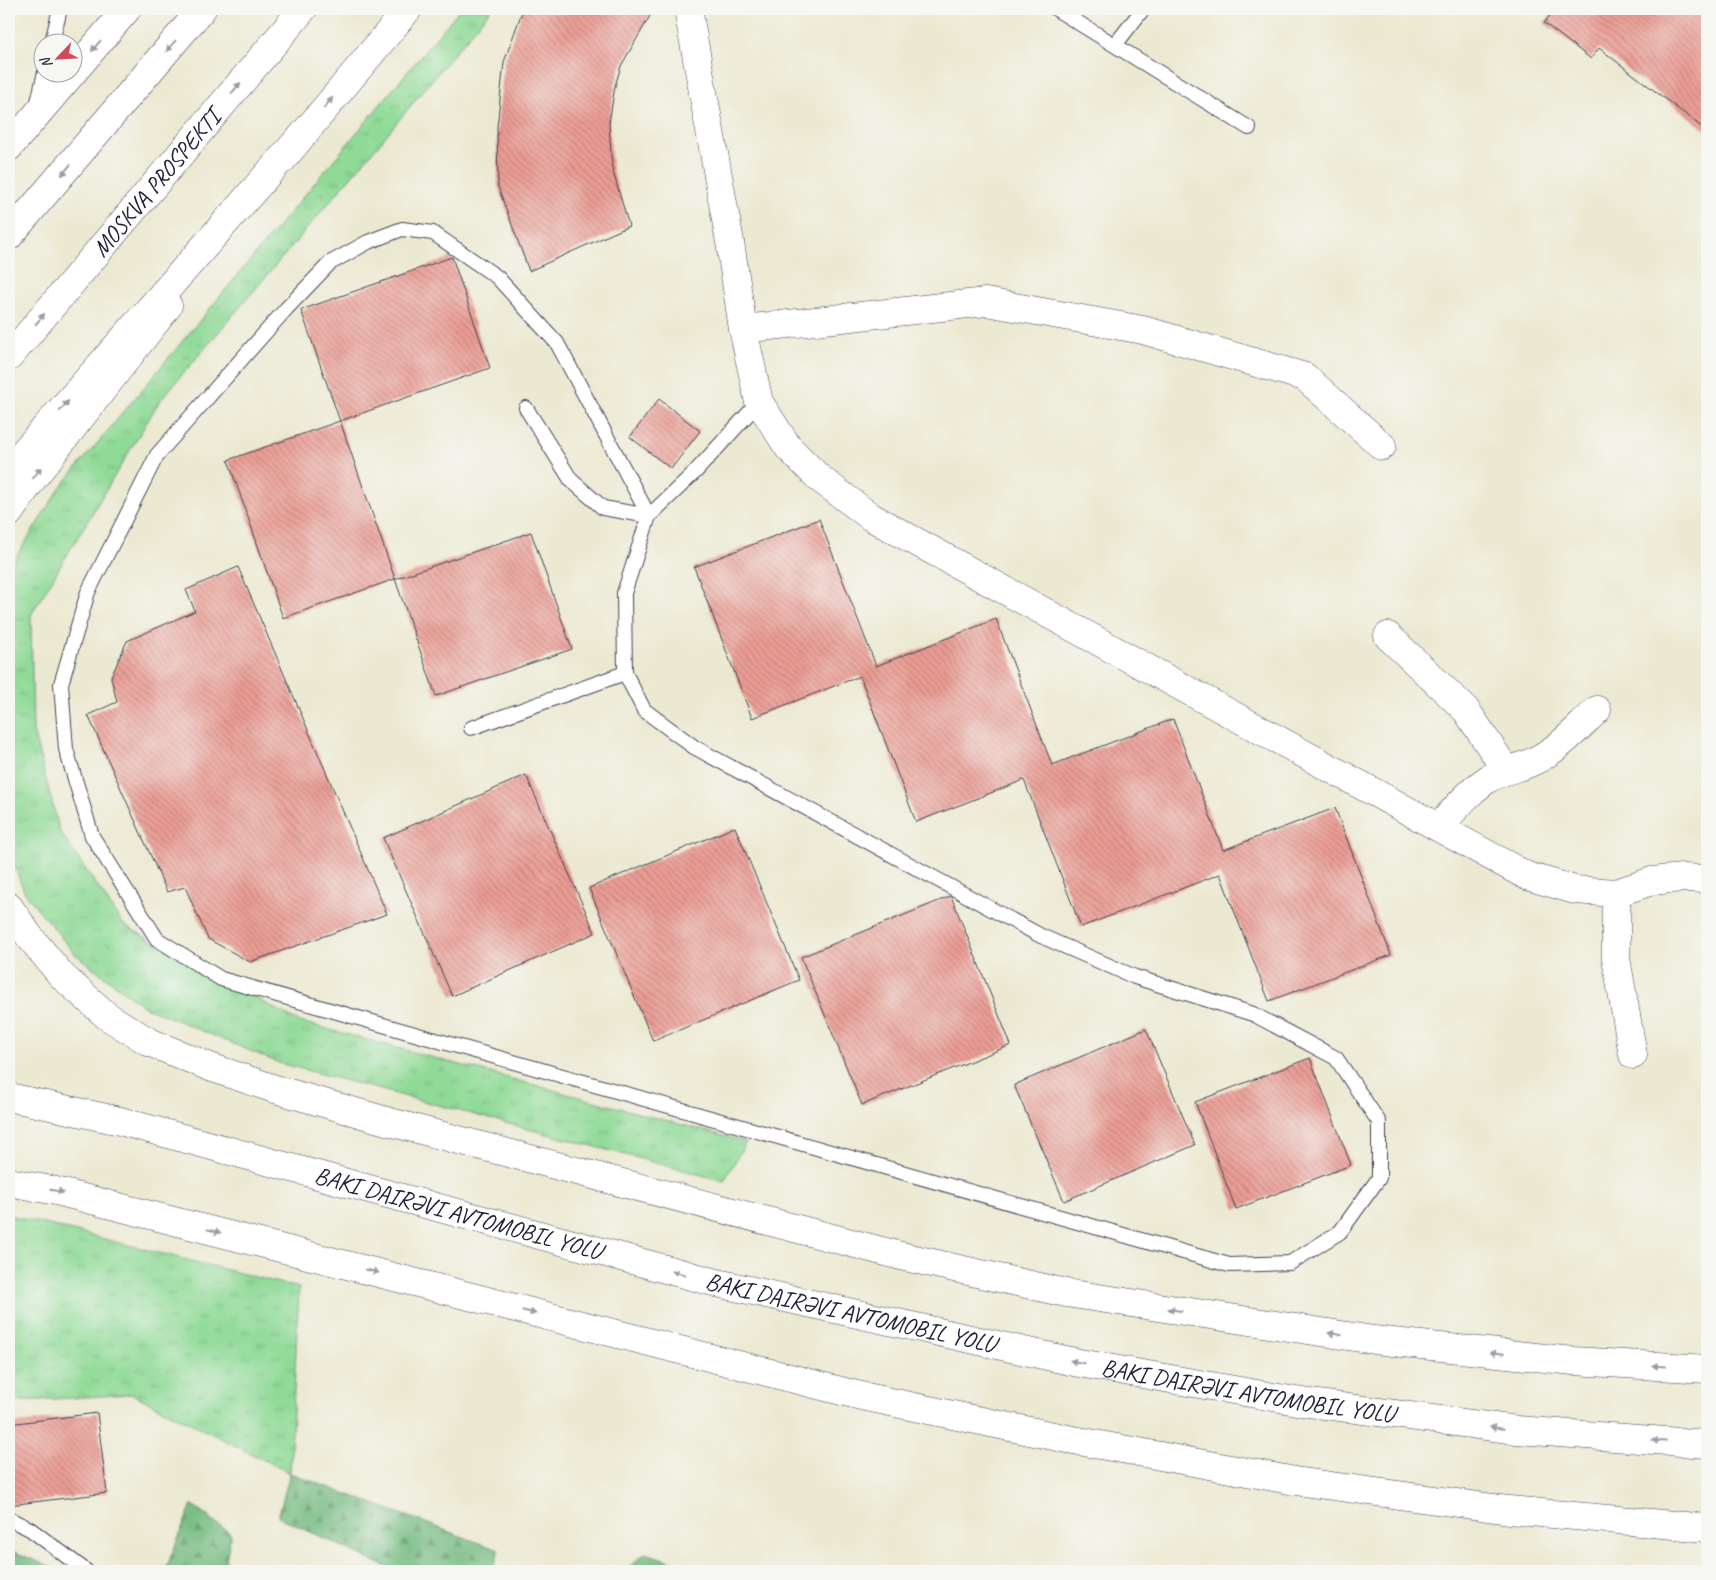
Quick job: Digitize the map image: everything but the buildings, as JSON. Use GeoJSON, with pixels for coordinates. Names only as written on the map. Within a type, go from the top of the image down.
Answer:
{"type":"FeatureCollection","features":[{"type":"Feature","properties":{"kind":"main road"},"geometry":{"type":"LineString","coordinates":[[9,148],[127,9]]}},
{"type":"Feature","properties":{"kind":"main road"},"geometry":{"type":"LineString","coordinates":[[9,236],[202,9]]}},
{"type":"Feature","properties":{"kind":"main road","name":"MOSKVA PROSPEKTI"},"geometry":{"type":"LineString","coordinates":[[9,356],[303,9]]}},
{"type":"Feature","properties":{"kind":"main road"},"geometry":{"type":"LineString","coordinates":[[9,469],[297,141],[408,9]]}},
{"type":"Feature","properties":{"kind":"main road"},"geometry":{"type":"LineString","coordinates":[[688,9],[730,242],[743,329],[759,402],[788,447],[819,478],[871,517],[1527,876],[1575,890],[1616,893],[1652,881],[1682,878],[1707,879]]}},
{"type":"Feature","properties":{"kind":"main road"},"geometry":{"type":"LineString","coordinates":[[9,513],[40,469],[297,141]]}},
{"type":"Feature","properties":{"kind":"main road"},"geometry":{"type":"LineString","coordinates":[[743,329],[986,302],[1143,330],[1305,377],[1382,446]]}},
{"type":"Feature","properties":{"kind":"main road"},"geometry":{"type":"LineString","coordinates":[[1388,636],[1466,710],[1506,770]]}},
{"type":"Feature","properties":{"kind":"main road"},"geometry":{"type":"LineString","coordinates":[[1439,827],[1486,780],[1506,770],[1534,761],[1560,745],[1596,710]]}},
{"type":"Feature","properties":{"kind":"main road"},"geometry":{"type":"LineString","coordinates":[[1616,893],[1616,958],[1633,1055]]}},
{"type":"Feature","properties":{"kind":"main road"},"geometry":{"type":"LineString","coordinates":[[9,907],[29,936],[62,976],[107,1016],[150,1042],[210,1067],[275,1089],[390,1122],[901,1256],[1066,1293],[1374,1340],[1574,1361],[1707,1369]]}},
{"type":"Feature","properties":{"kind":"main road"},"geometry":{"type":"LineString","coordinates":[[9,1097],[120,1121],[717,1283],[1079,1363],[1302,1402],[1507,1429],[1707,1444]]}},
{"type":"Feature","properties":{"kind":"main road"},"geometry":{"type":"LineString","coordinates":[[9,1182],[56,1191],[857,1395],[1068,1439],[1295,1481],[1499,1509],[1707,1528]]}},
{"type":"Feature","properties":{"kind":"lane"},"geometry":{"type":"LineString","coordinates":[[54,32],[60,9]]}},
{"type":"Feature","properties":{"kind":"lane"},"geometry":{"type":"LineString","coordinates":[[1056,9],[1249,128]]}},
{"type":"Feature","properties":{"kind":"lane"},"geometry":{"type":"LineString","coordinates":[[1115,45],[1143,9]]}},
{"type":"Feature","properties":{"kind":"lane"},"geometry":{"type":"LineString","coordinates":[[33,120],[42,82]]}},
{"type":"Feature","properties":{"kind":"lane"},"geometry":{"type":"LineString","coordinates":[[649,516],[557,343],[498,277],[433,233],[402,229],[368,242],[330,262],[157,455],[88,592],[61,684],[66,750],[92,836],[157,938],[221,979],[1229,1265],[1290,1263],[1340,1232],[1379,1178],[1379,1122],[1336,1058],[1253,1014],[1136,977],[1041,936],[694,747],[644,710],[625,673],[624,593],[649,516],[696,471],[759,402]]}},
{"type":"Feature","properties":{"kind":"lane"},"geometry":{"type":"LineString","coordinates":[[526,408],[571,480],[597,503],[603,508],[649,516]]}},
{"type":"Feature","properties":{"kind":"lane"},"geometry":{"type":"LineString","coordinates":[[471,728],[625,673]]}},
{"type":"Feature","properties":{"kind":"lane"},"geometry":{"type":"LineString","coordinates":[[9,1519],[30,1529],[86,1571]]}},
{"type":"Feature","properties":{"kind":"green space"},"geometry":{"type":"Polygon","coordinates":[[[460,9],[491,9],[374,150],[159,402],[31,615],[33,731],[60,832],[124,925],[297,1021],[746,1142],[724,1181],[279,1063],[143,1006],[74,953],[25,893],[9,853],[9,568],[59,489],[460,9]]]}},
{"type":"Feature","properties":{"kind":"green space"},"geometry":{"type":"Polygon","coordinates":[[[9,1215],[299,1288],[290,1473],[132,1394],[9,1402],[9,1215]]]}},
{"type":"Feature","properties":{"kind":"green space"},"geometry":{"type":"Polygon","coordinates":[[[290,1473],[499,1550],[493,1571],[395,1571],[278,1517],[290,1473]]]}},
{"type":"Feature","properties":{"kind":"green space"},"geometry":{"type":"Polygon","coordinates":[[[192,1504],[231,1534],[224,1571],[165,1571],[192,1504]]]}},
{"type":"Feature","properties":{"kind":"green space"},"geometry":{"type":"Polygon","coordinates":[[[9,1550],[62,1571],[9,1571],[9,1550]]]}},
{"type":"Feature","properties":{"kind":"green space"},"geometry":{"type":"Polygon","coordinates":[[[645,1553],[704,1571],[625,1571],[645,1553]]]}}]}
